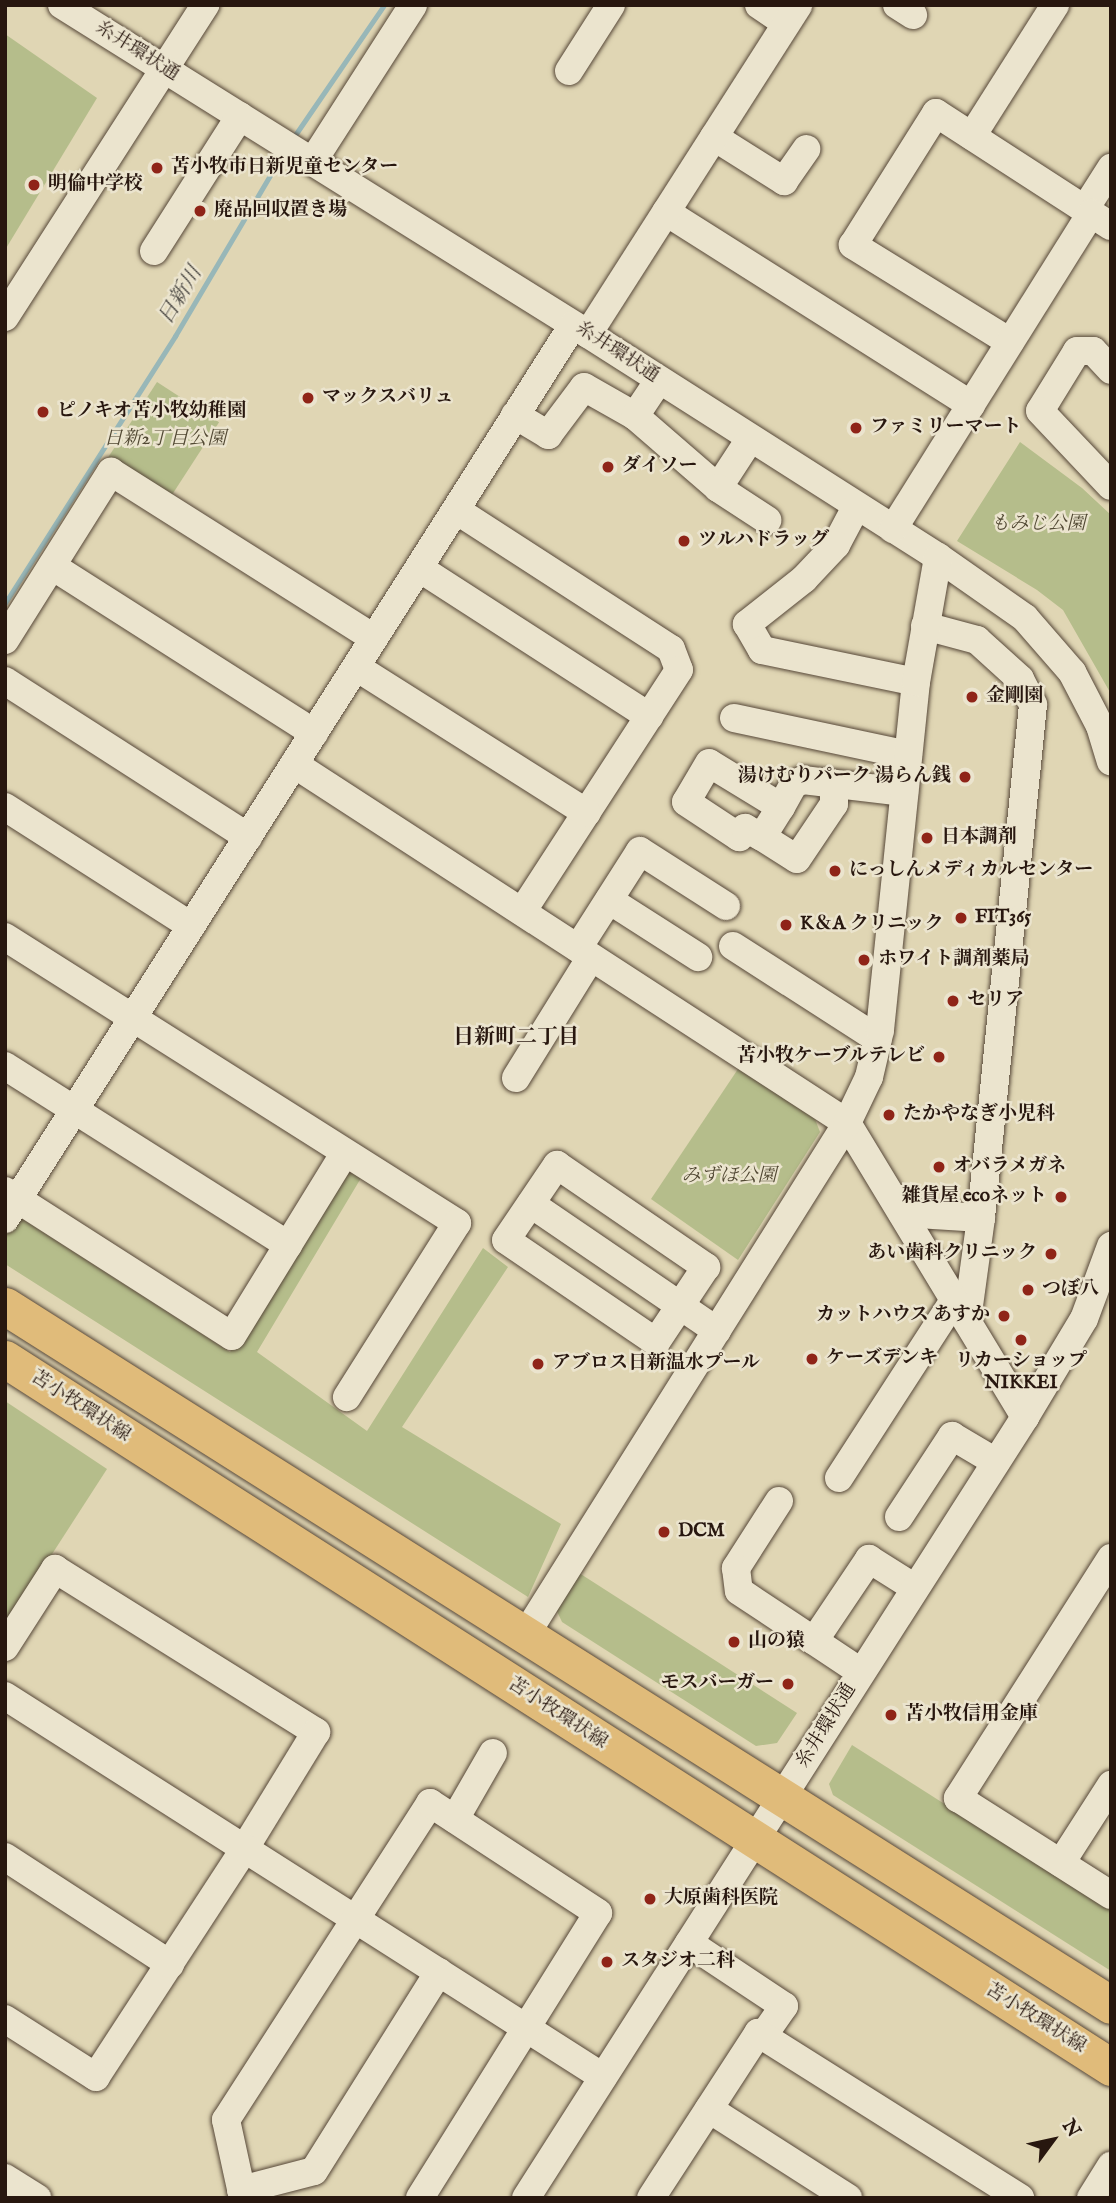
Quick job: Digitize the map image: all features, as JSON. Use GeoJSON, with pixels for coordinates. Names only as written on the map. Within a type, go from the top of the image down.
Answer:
{"type":"FeatureCollection","features":[{"type":"Feature","properties":{"kind":"main road"},"geometry":{"type":"LineString","coordinates":[[5,1306],[1111,2005]]}},
{"type":"Feature","properties":{"kind":"main road","name":"苫小牧環状線"},"geometry":{"type":"LineString","coordinates":[[5,1359],[1111,2067]]}},
{"type":"Feature","properties":{"kind":"street","name":"糸井環状通"},"geometry":{"type":"LineString","coordinates":[[62,5],[938,557],[1025,618],[1072,673],[1105,723],[1111,761]]}},
{"type":"Feature","properties":{"kind":"street"},"geometry":{"type":"LineString","coordinates":[[5,317],[205,5]]}},
{"type":"Feature","properties":{"kind":"street"},"geometry":{"type":"LineString","coordinates":[[290,147],[413,5]]}},
{"type":"Feature","properties":{"kind":"street"},"geometry":{"type":"LineString","coordinates":[[569,71],[611,5]]}},
{"type":"Feature","properties":{"kind":"street"},"geometry":{"type":"LineString","coordinates":[[344,1154],[232,1336],[9,1203],[74,1110],[515,415],[581,330],[666,212],[792,14],[759,5]]}},
{"type":"Feature","properties":{"kind":"street"},"geometry":{"type":"LineString","coordinates":[[972,136],[1055,5]]}},
{"type":"Feature","properties":{"kind":"street"},"geometry":{"type":"LineString","coordinates":[[1010,342],[853,245],[936,113],[1096,216]]}},
{"type":"Feature","properties":{"kind":"street"},"geometry":{"type":"LineString","coordinates":[[154,251],[240,116]]}},
{"type":"Feature","properties":{"kind":"street"},"geometry":{"type":"LineString","coordinates":[[714,137],[784,181],[806,149]]}},
{"type":"Feature","properties":{"kind":"street"},"geometry":{"type":"LineString","coordinates":[[893,529],[1010,342],[1096,216],[1111,168]]}},
{"type":"Feature","properties":{"kind":"street"},"geometry":{"type":"LineString","coordinates":[[666,212],[971,405]]}},
{"type":"Feature","properties":{"kind":"street"},"geometry":{"type":"LineString","coordinates":[[1111,370],[1093,351],[1077,351],[1040,411],[1111,486]]}},
{"type":"Feature","properties":{"kind":"street"},"geometry":{"type":"LineString","coordinates":[[635,416],[659,380]]}},
{"type":"Feature","properties":{"kind":"street"},"geometry":{"type":"LineString","coordinates":[[515,415],[548,435],[584,387],[635,416],[718,488],[767,520]]}},
{"type":"Feature","properties":{"kind":"street"},"geometry":{"type":"LineString","coordinates":[[718,488],[750,439]]}},
{"type":"Feature","properties":{"kind":"street"},"geometry":{"type":"LineString","coordinates":[[5,640],[111,471],[374,638]]}},
{"type":"Feature","properties":{"kind":"street"},"geometry":{"type":"LineString","coordinates":[[856,507],[836,545],[804,579],[747,624],[762,650],[916,682]]}},
{"type":"Feature","properties":{"kind":"street"},"geometry":{"type":"LineString","coordinates":[[456,510],[671,649],[679,670],[522,912]]}},
{"type":"Feature","properties":{"kind":"street"},"geometry":{"type":"LineString","coordinates":[[526,1634],[847,1123],[869,1077],[878,1039],[916,682],[938,557]]}},
{"type":"Feature","properties":{"kind":"street"},"geometry":{"type":"LineString","coordinates":[[52,566],[314,733]]}},
{"type":"Feature","properties":{"kind":"street"},"geometry":{"type":"LineString","coordinates":[[418,568],[649,716]]}},
{"type":"Feature","properties":{"kind":"street"},"geometry":{"type":"LineString","coordinates":[[839,1478],[960,1310],[981,1218],[1033,705],[1020,679],[978,640],[925,626]]}},
{"type":"Feature","properties":{"kind":"street"},"geometry":{"type":"LineString","coordinates":[[356,667],[587,813]]}},
{"type":"Feature","properties":{"kind":"street"},"geometry":{"type":"LineString","coordinates":[[5,681],[248,837]]}},
{"type":"Feature","properties":{"kind":"street"},"geometry":{"type":"LineString","coordinates":[[734,718],[908,755]]}},
{"type":"Feature","properties":{"kind":"street"},"geometry":{"type":"LineString","coordinates":[[781,807],[709,763],[686,802],[739,837],[746,828],[797,859],[834,804],[834,783]]}},
{"type":"Feature","properties":{"kind":"street"},"geometry":{"type":"LineString","coordinates":[[294,764],[847,1123],[1025,1417]]}},
{"type":"Feature","properties":{"kind":"street"},"geometry":{"type":"LineString","coordinates":[[762,837],[794,784],[803,780],[904,793]]}},
{"type":"Feature","properties":{"kind":"street"},"geometry":{"type":"LineString","coordinates":[[5,807],[191,926]]}},
{"type":"Feature","properties":{"kind":"street"},"geometry":{"type":"LineString","coordinates":[[516,1078],[585,953],[609,900],[640,851],[726,906]]}},
{"type":"Feature","properties":{"kind":"street"},"geometry":{"type":"LineString","coordinates":[[609,900],[698,957]]}},
{"type":"Feature","properties":{"kind":"street"},"geometry":{"type":"LineString","coordinates":[[5,937],[344,1154],[457,1223],[347,1398]]}},
{"type":"Feature","properties":{"kind":"street"},"geometry":{"type":"LineString","coordinates":[[733,946],[878,1039]]}},
{"type":"Feature","properties":{"kind":"street"},"geometry":{"type":"LineString","coordinates":[[5,1066],[288,1245]]}},
{"type":"Feature","properties":{"kind":"street"},"geometry":{"type":"LineString","coordinates":[[557,1166],[706,1267],[680,1306],[656,1342],[506,1240],[557,1166]]}},
{"type":"Feature","properties":{"kind":"street"},"geometry":{"type":"LineString","coordinates":[[531,1204],[717,1331]]}},
{"type":"Feature","properties":{"kind":"street"},"geometry":{"type":"LineString","coordinates":[[902,1213],[981,1218]]}},
{"type":"Feature","properties":{"kind":"street","name":"糸井環状通"},"geometry":{"type":"LineString","coordinates":[[526,2198],[1025,1417],[1084,1319],[1111,1246]]}},
{"type":"Feature","properties":{"kind":"street"},"geometry":{"type":"LineString","coordinates":[[899,1517],[952,1436],[996,1461]]}},
{"type":"Feature","properties":{"kind":"street"},"geometry":{"type":"LineString","coordinates":[[779,1500],[736,1568],[739,1591],[861,1672]]}},
{"type":"Feature","properties":{"kind":"street"},"geometry":{"type":"LineString","coordinates":[[1111,1558],[958,1798],[1111,1895]]}},
{"type":"Feature","properties":{"kind":"street"},"geometry":{"type":"LineString","coordinates":[[814,1641],[869,1559],[915,1588]]}},
{"type":"Feature","properties":{"kind":"street"},"geometry":{"type":"LineString","coordinates":[[5,1647],[55,1569],[316,1732],[245,1849],[96,2077],[5,2019]]}},
{"type":"Feature","properties":{"kind":"street"},"geometry":{"type":"LineString","coordinates":[[5,1696],[603,2077]]}},
{"type":"Feature","properties":{"kind":"street"},"geometry":{"type":"LineString","coordinates":[[455,1819],[493,1753]]}},
{"type":"Feature","properties":{"kind":"street"},"geometry":{"type":"LineString","coordinates":[[1061,1863],[1111,1785]]}},
{"type":"Feature","properties":{"kind":"street"},"geometry":{"type":"LineString","coordinates":[[420,2198],[598,1913],[430,1803],[226,2120],[242,2194],[314,2171],[439,1972]]}},
{"type":"Feature","properties":{"kind":"street"},"geometry":{"type":"LineString","coordinates":[[5,1857],[170,1964]]}},
{"type":"Feature","properties":{"kind":"street"},"geometry":{"type":"LineString","coordinates":[[689,1943],[784,2006],[763,2036]]}},
{"type":"Feature","properties":{"kind":"street"},"geometry":{"type":"LineString","coordinates":[[651,2198],[758,2033],[1020,2198]]}},
{"type":"Feature","properties":{"kind":"street"},"geometry":{"type":"LineString","coordinates":[[709,2109],[848,2198]]}},
{"type":"Feature","properties":{"kind":"street"},"geometry":{"type":"LineString","coordinates":[[1091,2198],[1111,2166]]}},
{"type":"Feature","properties":{"kind":"green space"},"geometry":{"type":"Polygon","coordinates":[[[5,34],[97,98],[5,250],[5,34]]]}},
{"type":"Feature","properties":{"kind":"green space","name":"日新2丁目公園"},"geometry":{"type":"Polygon","coordinates":[[[157,382],[219,422],[171,497],[109,457],[157,382]]]}},
{"type":"Feature","properties":{"kind":"green space","name":"もみじ公園"},"geometry":{"type":"Polygon","coordinates":[[[1020,442],[1082,488],[1111,515],[1111,694],[1063,610],[1037,590],[957,541],[1020,442]]]}},
{"type":"Feature","properties":{"kind":"green space","name":"みずほ公園"},"geometry":{"type":"Polygon","coordinates":[[[738,1069],[815,1119],[820,1132],[738,1260],[651,1199],[738,1069]]]}},
{"type":"Feature","properties":{"kind":"green space"},"geometry":{"type":"Polygon","coordinates":[[[344,1163],[364,1173],[257,1352],[367,1431],[483,1248],[508,1267],[402,1427],[561,1524],[528,1597],[5,1264],[5,1208],[230,1352],[344,1163]]]}},
{"type":"Feature","properties":{"kind":"green space"},"geometry":{"type":"Polygon","coordinates":[[[5,1401],[107,1469],[5,1627],[5,1401]]]}},
{"type":"Feature","properties":{"kind":"green space"},"geometry":{"type":"Polygon","coordinates":[[[576,1571],[797,1713],[777,1743],[756,1746],[562,1622],[555,1607],[576,1571]]]}},
{"type":"Feature","properties":{"kind":"green space"},"geometry":{"type":"Polygon","coordinates":[[[852,1745],[1111,1910],[1111,1971],[833,1795],[829,1784],[852,1745]]]}},
{"type":"Feature","properties":{"kind":"waterway","name":"日新川"},"geometry":{"type":"LineString","coordinates":[[293,138],[384,5]]}},
{"type":"Feature","properties":{"kind":"waterway","name":"日新川"},"geometry":{"type":"LineString","coordinates":[[5,603],[175,336],[284,152]]}},
{"type":"Feature","properties":{"kind":"place","name":"苫小牧市日新児童センター"},"geometry":{"type":"Point","coordinates":[157,168]}},
{"type":"Feature","properties":{"kind":"place","name":"明倫中学校"},"geometry":{"type":"Point","coordinates":[34,185]}},
{"type":"Feature","properties":{"kind":"place","name":"廃品回収置き場"},"geometry":{"type":"Point","coordinates":[200,211]}},
{"type":"Feature","properties":{"kind":"place","name":"マックスバリュ"},"geometry":{"type":"Point","coordinates":[308,398]}},
{"type":"Feature","properties":{"kind":"place","name":"ピノキオ苫小牧幼稚園"},"geometry":{"type":"Point","coordinates":[43,412]}},
{"type":"Feature","properties":{"kind":"place","name":"ファミリーマート"},"geometry":{"type":"Point","coordinates":[856,428]}},
{"type":"Feature","properties":{"kind":"place","name":"ダイソー"},"geometry":{"type":"Point","coordinates":[608,467]}},
{"type":"Feature","properties":{"kind":"place","name":"ツルハドラッグ"},"geometry":{"type":"Point","coordinates":[684,541]}},
{"type":"Feature","properties":{"kind":"place","name":"金剛園"},"geometry":{"type":"Point","coordinates":[972,697]}},
{"type":"Feature","properties":{"kind":"place","name":"湯けむりパーク 湯らん銭"},"geometry":{"type":"Point","coordinates":[965,777]}},
{"type":"Feature","properties":{"kind":"place","name":"日本調剤"},"geometry":{"type":"Point","coordinates":[927,838]}},
{"type":"Feature","properties":{"kind":"place","name":"にっしんメディカルセンター"},"geometry":{"type":"Point","coordinates":[835,871]}},
{"type":"Feature","properties":{"kind":"place","name":"FIT365"},"geometry":{"type":"Point","coordinates":[961,918]}},
{"type":"Feature","properties":{"kind":"place","name":"K＆A クリニック"},"geometry":{"type":"Point","coordinates":[786,925]}},
{"type":"Feature","properties":{"kind":"place","name":"ホワイト調剤薬局"},"geometry":{"type":"Point","coordinates":[864,960]}},
{"type":"Feature","properties":{"kind":"place","name":"セリア"},"geometry":{"type":"Point","coordinates":[953,1001]}},
{"type":"Feature","properties":{"kind":"place","name":"苫小牧ケーブルテレビ"},"geometry":{"type":"Point","coordinates":[939,1057]}},
{"type":"Feature","properties":{"kind":"place","name":"たかやなぎ小児科"},"geometry":{"type":"Point","coordinates":[889,1115]}},
{"type":"Feature","properties":{"kind":"place","name":"オバラメガネ"},"geometry":{"type":"Point","coordinates":[939,1167]}},
{"type":"Feature","properties":{"kind":"place","name":"雑貨屋 ecoネット"},"geometry":{"type":"Point","coordinates":[1061,1197]}},
{"type":"Feature","properties":{"kind":"place","name":"あい歯科クリニック"},"geometry":{"type":"Point","coordinates":[1051,1254]}},
{"type":"Feature","properties":{"kind":"place","name":"つぼ八"},"geometry":{"type":"Point","coordinates":[1028,1290]}},
{"type":"Feature","properties":{"kind":"place","name":"カットハウス あすか"},"geometry":{"type":"Point","coordinates":[1004,1316]}},
{"type":"Feature","properties":{"kind":"place","name":"リカーショップ NIKKEI"},"geometry":{"type":"Point","coordinates":[1021,1340]}},
{"type":"Feature","properties":{"kind":"place","name":"ケーズデンキ"},"geometry":{"type":"Point","coordinates":[812,1359]}},
{"type":"Feature","properties":{"kind":"place","name":"アブロス日新温水プール"},"geometry":{"type":"Point","coordinates":[538,1364]}},
{"type":"Feature","properties":{"kind":"place","name":"DCM"},"geometry":{"type":"Point","coordinates":[664,1532]}},
{"type":"Feature","properties":{"kind":"place","name":"山の猿"},"geometry":{"type":"Point","coordinates":[734,1642]}},
{"type":"Feature","properties":{"kind":"place","name":"モスバーガー"},"geometry":{"type":"Point","coordinates":[788,1684]}},
{"type":"Feature","properties":{"kind":"place","name":"苫小牧信用金庫"},"geometry":{"type":"Point","coordinates":[891,1715]}},
{"type":"Feature","properties":{"kind":"place","name":"大原歯科医院"},"geometry":{"type":"Point","coordinates":[650,1899]}},
{"type":"Feature","properties":{"kind":"place","name":"スタジオ二科"},"geometry":{"type":"Point","coordinates":[607,1962]}},
{"type":"Feature","properties":{"kind":"district","name":"日新町二丁目"},"geometry":{"type":"Point","coordinates":[516,1038]}}]}
